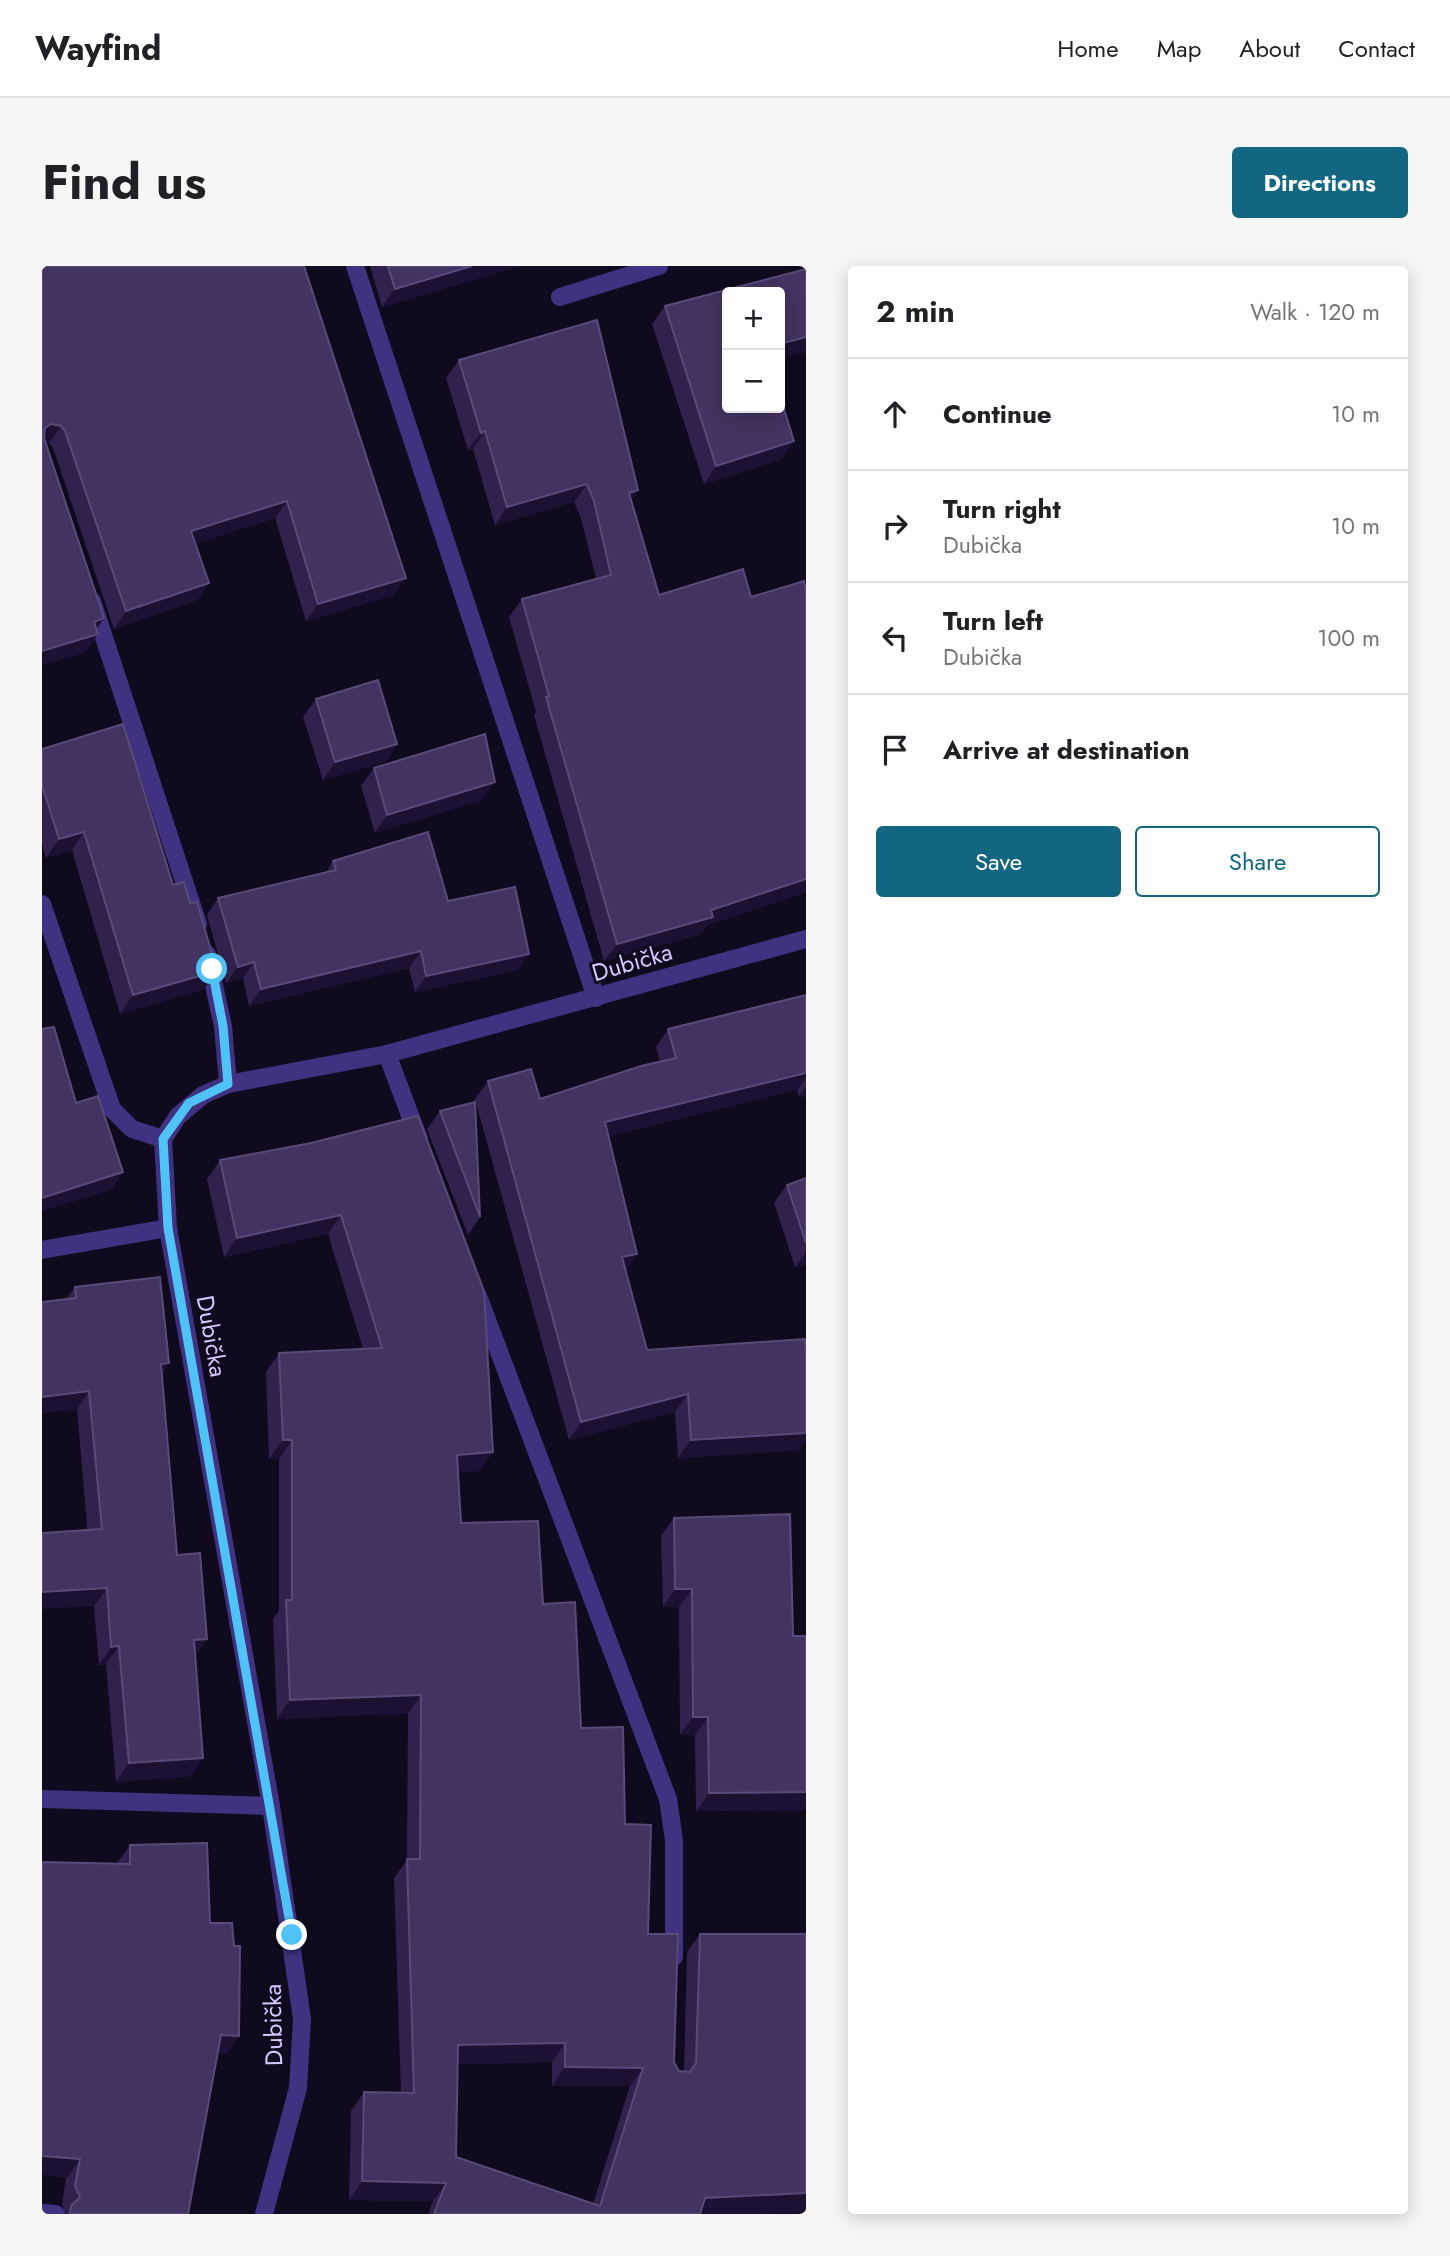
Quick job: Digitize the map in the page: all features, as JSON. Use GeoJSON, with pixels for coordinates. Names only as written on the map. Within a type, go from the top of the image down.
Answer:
{"type":"FeatureCollection","features":[{"type":"Feature","properties":{"kind":"street"},"geometry":{"type":"LineString","coordinates":[[355,266],[596,998]]}},
{"type":"Feature","properties":{"kind":"street"},"geometry":{"type":"LineString","coordinates":[[560,297],[659,266]]}},
{"type":"Feature","properties":{"kind":"street"},"geometry":{"type":"LineString","coordinates":[[86,581],[212,969],[223,1026],[228,1084]]}},
{"type":"Feature","properties":{"kind":"street"},"geometry":{"type":"LineString","coordinates":[[42,904],[112,1109],[132,1129],[163,1139]]}},
{"type":"Feature","properties":{"kind":"street","name":"Dubička"},"geometry":{"type":"LineString","coordinates":[[264,2214],[298,2088],[302,2019],[271,1806],[168,1228],[163,1139],[189,1103],[228,1084],[387,1054],[806,939]]}},
{"type":"Feature","properties":{"kind":"street"},"geometry":{"type":"LineString","coordinates":[[387,1054],[426,1158]]}},
{"type":"Feature","properties":{"kind":"street"},"geometry":{"type":"LineString","coordinates":[[42,1251],[168,1228]]}},
{"type":"Feature","properties":{"kind":"street"},"geometry":{"type":"LineString","coordinates":[[471,1276],[668,1799],[674,1840],[674,1977]]}},
{"type":"Feature","properties":{"kind":"street"},"geometry":{"type":"LineString","coordinates":[[42,1799],[271,1806]]}},
{"type":"Feature","properties":{"kind":"street"},"geometry":{"type":"LineString","coordinates":[[42,2213],[57,2214]]}},
{"type":"Feature","properties":{"kind":"building"},"geometry":{"type":"Polygon","coordinates":[[[42,266],[304,266],[406,578],[318,604],[287,501],[191,531],[209,583],[126,611],[65,431],[61,426],[51,424],[45,428],[44,438],[104,618],[94,622],[98,634],[42,651],[42,266]]]}},
{"type":"Feature","properties":{"kind":"building"},"geometry":{"type":"Polygon","coordinates":[[[388,266],[472,266],[395,289],[388,266]]]}},
{"type":"Feature","properties":{"kind":"building"},"geometry":{"type":"Polygon","coordinates":[[[806,269],[806,337],[785,343],[785,287],[737,287],[806,269]]]}},
{"type":"Feature","properties":{"kind":"building"},"geometry":{"type":"Polygon","coordinates":[[[722,291],[722,413],[785,412],[794,441],[716,466],[665,306],[722,291]]]}},
{"type":"Feature","properties":{"kind":"building"},"geometry":{"type":"Polygon","coordinates":[[[597,320],[638,490],[629,493],[659,595],[743,569],[751,597],[804,581],[806,590],[806,879],[711,910],[713,917],[617,944],[546,697],[549,696],[522,599],[611,575],[594,501],[587,484],[507,507],[485,431],[481,433],[459,360],[597,320]]]}},
{"type":"Feature","properties":{"kind":"building"},"geometry":{"type":"Polygon","coordinates":[[[378,680],[397,744],[335,762],[316,699],[378,680]]]}},
{"type":"Feature","properties":{"kind":"building"},"geometry":{"type":"Polygon","coordinates":[[[123,724],[173,885],[184,882],[190,903],[197,902],[217,971],[133,995],[84,832],[59,839],[42,785],[42,749],[123,724]]]}},
{"type":"Feature","properties":{"kind":"building"},"geometry":{"type":"Polygon","coordinates":[[[485,734],[495,782],[387,815],[374,768],[485,734]]]}},
{"type":"Feature","properties":{"kind":"building"},"geometry":{"type":"Polygon","coordinates":[[[428,832],[448,901],[515,887],[529,954],[426,976],[421,951],[261,989],[254,962],[238,967],[218,898],[336,870],[333,861],[428,832]]]}},
{"type":"Feature","properties":{"kind":"building"},"geometry":{"type":"Polygon","coordinates":[[[806,995],[806,1073],[605,1122],[637,1254],[622,1257],[647,1350],[805,1339],[806,1433],[691,1440],[688,1394],[581,1422],[488,1081],[531,1069],[540,1099],[641,1066],[676,1058],[668,1029],[806,995]]]}},
{"type":"Feature","properties":{"kind":"building"},"geometry":{"type":"Polygon","coordinates":[[[54,1027],[76,1103],[98,1096],[123,1172],[42,1198],[42,1029],[54,1027]]]}},
{"type":"Feature","properties":{"kind":"building"},"geometry":{"type":"Polygon","coordinates":[[[475,1102],[480,1217],[440,1111],[475,1102]]]}},
{"type":"Feature","properties":{"kind":"building"},"geometry":{"type":"Polygon","coordinates":[[[418,1116],[484,1291],[493,1452],[457,1455],[461,1523],[538,1521],[543,1604],[575,1602],[581,1728],[623,1727],[625,1824],[651,1825],[648,1934],[678,1934],[674,2062],[679,2071],[690,2072],[696,2063],[700,1934],[806,1934],[806,2193],[705,2198],[700,2214],[434,2214],[446,2183],[362,2181],[364,2092],[414,2093],[407,1859],[420,1859],[421,1695],[290,1700],[286,1600],[292,1600],[292,1440],[283,1440],[279,1353],[382,1348],[341,1215],[237,1238],[220,1160],[311,1143],[418,1116]],[[565,2043],[458,2045],[456,2157],[600,2206],[643,2068],[565,2067],[565,2043]]]}},
{"type":"Feature","properties":{"kind":"building"},"geometry":{"type":"Polygon","coordinates":[[[806,1178],[806,1243],[787,1185],[806,1178]]]}},
{"type":"Feature","properties":{"kind":"building"},"geometry":{"type":"Polygon","coordinates":[[[160,1277],[169,1363],[161,1364],[177,1555],[200,1553],[207,1639],[194,1640],[203,1758],[129,1763],[119,1646],[111,1647],[107,1588],[42,1592],[42,1533],[102,1529],[89,1391],[42,1397],[42,1302],[76,1298],[75,1287],[160,1277]]]}},
{"type":"Feature","properties":{"kind":"building"},"geometry":{"type":"Polygon","coordinates":[[[790,1514],[793,1636],[806,1636],[806,1792],[709,1793],[708,1717],[693,1717],[692,1589],[675,1589],[674,1518],[790,1514]]]}},
{"type":"Feature","properties":{"kind":"building"},"geometry":{"type":"Polygon","coordinates":[[[207,1843],[210,1923],[232,1923],[234,1946],[240,1946],[239,2036],[221,2035],[188,2214],[70,2214],[71,2206],[80,2197],[75,2186],[80,2159],[42,2156],[42,1862],[130,1864],[130,1845],[207,1843]]]}},
{"type":"Feature","properties":{"kind":"route"},"geometry":{"type":"LineString","coordinates":[[212,969],[223,1026],[228,1084],[189,1103],[163,1139],[168,1228],[292,1935]]}}]}
